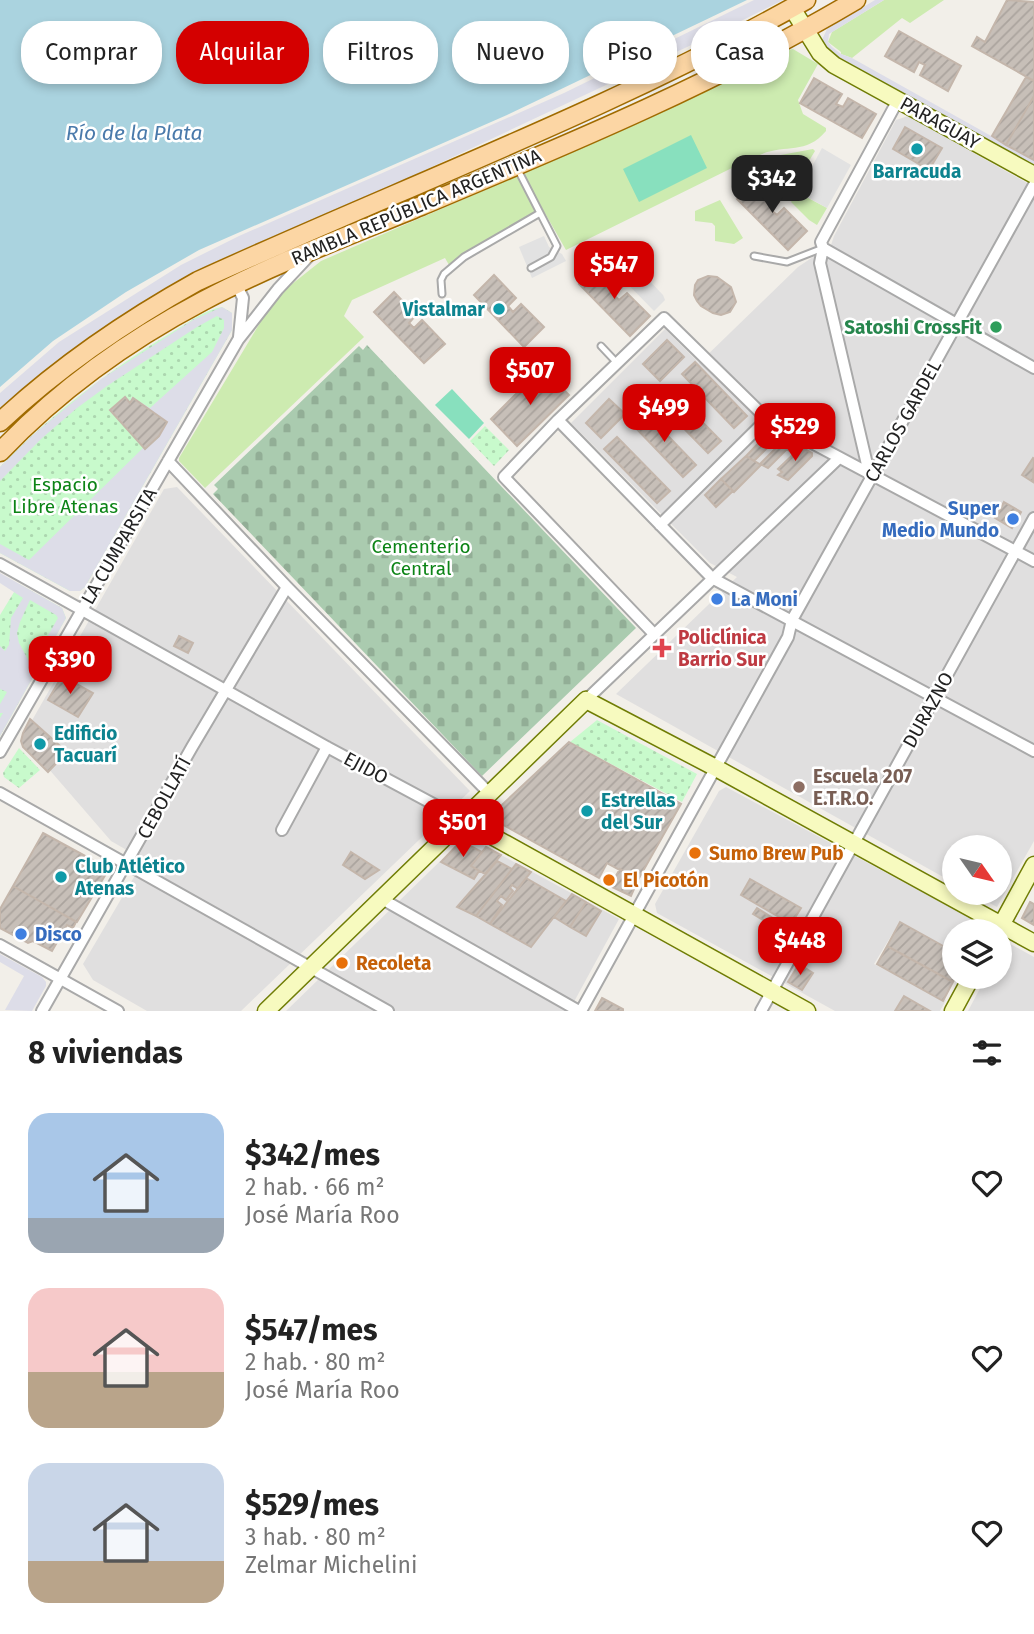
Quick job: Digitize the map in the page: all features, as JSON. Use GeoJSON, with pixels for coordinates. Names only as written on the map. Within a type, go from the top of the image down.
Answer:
{"type":"FeatureCollection","features":[{"type":"Feature","properties":{"kind":"main road","name":"RAMBLA REPÚBLICA ARGENTINA"},"geometry":{"type":"LineString","coordinates":[[0,452],[33,419],[92,371],[187,310],[236,284],[673,96],[806,30],[856,0]]}},
{"type":"Feature","properties":{"kind":"main road","name":"RAMBLA REPÚBLICA ARGENTINA"},"geometry":{"type":"LineString","coordinates":[[0,422],[84,351],[148,309],[198,281],[527,138],[799,4]]}},
{"type":"Feature","properties":{"kind":"street","name":"PARAGUAY"},"geometry":{"type":"LineString","coordinates":[[799,4],[806,30],[827,59],[1034,176]]}},
{"type":"Feature","properties":{"kind":"street"},"geometry":{"type":"LineString","coordinates":[[871,474],[820,263],[823,248],[821,242],[898,100]]}},
{"type":"Feature","properties":{"kind":"street","name":"CARLOS GARDEL"},"geometry":{"type":"LineString","coordinates":[[580,1011],[789,637],[792,620],[871,474],[1034,185]]}},
{"type":"Feature","properties":{"kind":"street"},"geometry":{"type":"LineString","coordinates":[[823,248],[1034,368]]}},
{"type":"Feature","properties":{"kind":"street","name":"LA CUMPARSITA"},"geometry":{"type":"LineString","coordinates":[[0,752],[238,340],[278,289],[314,250]]}},
{"type":"Feature","properties":{"kind":"street","name":"LA CUMPARSITA"},"geometry":{"type":"LineString","coordinates":[[236,284],[243,298],[238,340]]}},
{"type":"Feature","properties":{"kind":"street"},"geometry":{"type":"LineString","coordinates":[[654,634],[504,477],[558,420],[664,318],[767,419],[1034,561]]}},
{"type":"Feature","properties":{"kind":"street"},"geometry":{"type":"LineString","coordinates":[[660,525],[767,419]]}},
{"type":"Feature","properties":{"kind":"street"},"geometry":{"type":"LineString","coordinates":[[558,420],[712,578],[1034,751]]}},
{"type":"Feature","properties":{"kind":"street"},"geometry":{"type":"LineString","coordinates":[[266,1011],[839,457]]}},
{"type":"Feature","properties":{"kind":"street"},"geometry":{"type":"LineString","coordinates":[[168,461],[490,794]]}},
{"type":"Feature","properties":{"kind":"street","name":"DURAZNO"},"geometry":{"type":"LineString","coordinates":[[761,1011],[1034,518]]}},
{"type":"Feature","properties":{"kind":"street","name":"EJIDO"},"geometry":{"type":"LineString","coordinates":[[1,568],[83,609],[225,691],[635,914],[807,1011]]}},
{"type":"Feature","properties":{"kind":"street","name":"CEBOLLATÍ"},"geometry":{"type":"LineString","coordinates":[[42,1011],[287,586]]}},
{"type":"Feature","properties":{"kind":"street"},"geometry":{"type":"LineString","coordinates":[[586,700],[716,768],[983,919]]}},
{"type":"Feature","properties":{"kind":"street"},"geometry":{"type":"LineString","coordinates":[[282,830],[327,747]]}},
{"type":"Feature","properties":{"kind":"street"},"geometry":{"type":"LineString","coordinates":[[0,793],[388,1011]]}},
{"type":"Feature","properties":{"kind":"street"},"geometry":{"type":"LineString","coordinates":[[1004,919],[1034,865]]}},
{"type":"Feature","properties":{"kind":"street"},"geometry":{"type":"LineString","coordinates":[[382,899],[580,1011]]}},
{"type":"Feature","properties":{"kind":"street"},"geometry":{"type":"LineString","coordinates":[[1012,934],[1034,943]]}},
{"type":"Feature","properties":{"kind":"street"},"geometry":{"type":"LineString","coordinates":[[0,945],[118,1011]]}},
{"type":"Feature","properties":{"kind":"street"},"geometry":{"type":"LineString","coordinates":[[953,1011],[965,989]]}},
{"type":"Feature","properties":{"kind":"lane"},"geometry":{"type":"LineString","coordinates":[[515,165],[558,246],[551,257],[531,268]]}},
{"type":"Feature","properties":{"kind":"lane"},"geometry":{"type":"LineString","coordinates":[[442,293],[441,280],[454,265],[540,213]]}},
{"type":"Feature","properties":{"kind":"lane"},"geometry":{"type":"LineString","coordinates":[[754,256],[787,262],[823,248]]}},
{"type":"Feature","properties":{"kind":"lane"},"geometry":{"type":"LineString","coordinates":[[601,346],[617,363]]}},
{"type":"Feature","properties":{"kind":"shaded area"},"geometry":{"type":"Polygon","coordinates":[[[754,0],[783,0],[741,21],[711,21],[754,0]]]}},
{"type":"Feature","properties":{"kind":"shaded area"},"geometry":{"type":"Polygon","coordinates":[[[875,0],[884,0],[829,34],[828,42],[832,47],[1034,160],[1034,166],[828,51],[822,40],[827,29],[875,0]]]}},
{"type":"Feature","properties":{"kind":"shaded area"},"geometry":{"type":"Polygon","coordinates":[[[691,31],[691,45],[677,52],[677,38],[691,31]]]}},
{"type":"Feature","properties":{"kind":"shaded area"},"geometry":{"type":"Polygon","coordinates":[[[583,84],[608,84],[391,186],[190,275],[106,326],[0,411],[0,393],[59,342],[181,265],[239,236],[583,84]]]}},
{"type":"Feature","properties":{"kind":"shaded area"},"geometry":{"type":"Polygon","coordinates":[[[908,116],[1034,187],[1034,841],[1012,880],[1012,835],[942,835],[942,876],[616,694],[737,577],[710,563],[571,423],[665,329],[699,363],[798,267],[831,245],[896,120],[908,116]]]}},
{"type":"Feature","properties":{"kind":"shaded area"},"geometry":{"type":"Polygon","coordinates":[[[822,148],[851,165],[827,208],[798,192],[822,148]]]}},
{"type":"Feature","properties":{"kind":"shaded area"},"geometry":{"type":"Polygon","coordinates":[[[544,236],[549,247],[562,254],[566,261],[532,278],[519,247],[544,236]]]}},
{"type":"Feature","properties":{"kind":"shaded area"},"geometry":{"type":"Polygon","coordinates":[[[623,253],[663,295],[665,300],[654,311],[605,261],[623,253]]]}},
{"type":"Feature","properties":{"kind":"shaded area"},"geometry":{"type":"Polygon","coordinates":[[[222,307],[232,313],[232,330],[85,587],[80,591],[70,591],[0,553],[0,544],[29,560],[144,447],[146,449],[159,437],[167,422],[133,399],[130,403],[125,398],[113,415],[109,410],[125,397],[130,401],[132,397],[150,408],[212,352],[224,328],[224,320],[217,316],[197,327],[107,386],[41,439],[0,481],[0,467],[34,434],[100,380],[193,320],[222,307]]]}},
{"type":"Feature","properties":{"kind":"shaded area"},"geometry":{"type":"Polygon","coordinates":[[[177,487],[470,791],[241,1011],[147,1011],[93,980],[83,964],[144,860],[111,841],[22,738],[164,489],[177,487]]]}},
{"type":"Feature","properties":{"kind":"shaded area"},"geometry":{"type":"Polygon","coordinates":[[[0,573],[62,608],[66,618],[0,736],[0,718],[3,713],[0,713],[0,704],[7,692],[0,689],[0,646],[5,651],[9,645],[11,618],[23,598],[0,583],[0,573]],[[30,600],[17,633],[19,643],[31,665],[58,618],[30,600]]]}},
{"type":"Feature","properties":{"kind":"shaded area"},"geometry":{"type":"Polygon","coordinates":[[[726,787],[972,919],[942,919],[942,946],[899,923],[874,964],[946,1000],[940,1011],[835,1011],[657,913],[655,904],[719,791],[726,787]]]}},
{"type":"Feature","properties":{"kind":"shaded area"},"geometry":{"type":"Polygon","coordinates":[[[466,836],[619,919],[569,1011],[286,1011],[466,836]]]}},
{"type":"Feature","properties":{"kind":"shaded area"},"geometry":{"type":"Polygon","coordinates":[[[1012,945],[1034,957],[1034,1011],[968,1011],[980,989],[1012,989],[1012,945]]]}},
{"type":"Feature","properties":{"kind":"shaded area"},"geometry":{"type":"Polygon","coordinates":[[[0,954],[42,977],[46,982],[32,1011],[5,1010],[24,976],[0,962],[0,954]]]}},
{"type":"Feature","properties":{"kind":"green space"},"geometry":{"type":"Polygon","coordinates":[[[884,0],[944,0],[910,23],[902,18],[852,58],[841,54],[828,42],[832,32],[884,0]]]}},
{"type":"Feature","properties":{"kind":"green space"},"geometry":{"type":"Polygon","coordinates":[[[793,49],[818,64],[798,100],[803,114],[826,128],[826,131],[811,143],[762,154],[744,170],[738,165],[566,250],[542,208],[449,265],[445,258],[352,300],[344,316],[364,337],[205,488],[179,461],[267,311],[282,292],[321,261],[612,135],[716,84],[789,84],[789,50],[793,49]]]}},
{"type":"Feature","properties":{"kind":"green space"},"geometry":{"type":"Polygon","coordinates":[[[691,135],[707,168],[639,202],[623,169],[691,135]]]}},
{"type":"Feature","properties":{"kind":"green space"},"geometry":{"type":"Polygon","coordinates":[[[813,149],[815,151],[787,197],[755,166],[770,157],[813,149]]]}},
{"type":"Feature","properties":{"kind":"green space"},"geometry":{"type":"Polygon","coordinates":[[[797,192],[827,208],[817,225],[791,202],[797,192]]]}},
{"type":"Feature","properties":{"kind":"green space"},"geometry":{"type":"Polygon","coordinates":[[[720,200],[743,238],[734,244],[715,241],[715,226],[712,223],[695,221],[695,211],[720,200]]]}},
{"type":"Feature","properties":{"kind":"green space","name":"Espacio Libre Atenas"},"geometry":{"type":"Polygon","coordinates":[[[222,307],[232,313],[232,330],[85,587],[80,591],[70,591],[0,553],[0,467],[61,411],[105,377],[191,320],[222,307]]]}},
{"type":"Feature","properties":{"kind":"green space","name":"Cementerio Central"},"geometry":{"type":"Polygon","coordinates":[[[367,345],[636,628],[482,776],[213,494],[218,489],[214,485],[359,346],[363,350],[367,345]]]}},
{"type":"Feature","properties":{"kind":"green space"},"geometry":{"type":"Polygon","coordinates":[[[452,389],[484,423],[469,439],[435,405],[452,389]]]}},
{"type":"Feature","properties":{"kind":"green space"},"geometry":{"type":"Polygon","coordinates":[[[485,426],[509,450],[494,466],[470,441],[485,426]]]}},
{"type":"Feature","properties":{"kind":"green space"},"geometry":{"type":"Polygon","coordinates":[[[19,584],[62,608],[66,618],[0,736],[0,615],[19,584]]]}},
{"type":"Feature","properties":{"kind":"green space"},"geometry":{"type":"Polygon","coordinates":[[[597,720],[697,774],[682,802],[570,742],[597,720]]]}},
{"type":"Feature","properties":{"kind":"green space"},"geometry":{"type":"Polygon","coordinates":[[[19,748],[40,770],[19,788],[4,777],[3,773],[19,748]]]}},
{"type":"Feature","properties":{"kind":"water","name":"Río de la Plata"},"geometry":{"type":"Polygon","coordinates":[[[0,0],[747,0],[703,21],[691,21],[691,27],[677,34],[677,21],[583,21],[583,79],[507,115],[199,250],[126,292],[53,341],[0,387],[0,0]]]}},
{"type":"Feature","properties":{"kind":"building"},"geometry":{"type":"Polygon","coordinates":[[[1007,0],[1034,2],[1034,81],[972,46],[977,37],[985,42],[1007,0]]]}},
{"type":"Feature","properties":{"kind":"building"},"geometry":{"type":"Polygon","coordinates":[[[899,31],[961,66],[948,91],[920,75],[925,65],[919,62],[914,72],[885,56],[899,31]]]}},
{"type":"Feature","properties":{"kind":"building"},"geometry":{"type":"Polygon","coordinates":[[[1026,77],[1034,81],[1034,96],[1006,145],[992,136],[1026,77]]]}},
{"type":"Feature","properties":{"kind":"building"},"geometry":{"type":"Polygon","coordinates":[[[814,78],[842,94],[836,104],[843,107],[848,98],[876,114],[862,138],[800,103],[814,78]]]}},
{"type":"Feature","properties":{"kind":"building"},"geometry":{"type":"Polygon","coordinates":[[[1034,96],[1034,160],[1006,145],[1034,96]]]}},
{"type":"Feature","properties":{"kind":"building","name":"Barracuda"},"geometry":{"type":"Polygon","coordinates":[[[905,127],[942,148],[929,170],[893,149],[905,127]]]}},
{"type":"Feature","properties":{"kind":"building"},"geometry":{"type":"Polygon","coordinates":[[[757,180],[779,202],[771,210],[777,215],[784,208],[807,231],[788,250],[737,199],[757,180]]]}},
{"type":"Feature","properties":{"kind":"building"},"geometry":{"type":"Polygon","coordinates":[[[599,265],[622,287],[614,295],[619,300],[627,293],[650,316],[630,336],[579,284],[599,265]]]}},
{"type":"Feature","properties":{"kind":"building","name":"Vistalmar"},"geometry":{"type":"Polygon","coordinates":[[[494,275],[516,298],[508,306],[513,312],[521,304],[544,327],[524,347],[474,295],[494,275]]]}},
{"type":"Feature","properties":{"kind":"building"},"geometry":{"type":"Polygon","coordinates":[[[708,276],[717,277],[731,287],[736,302],[730,312],[721,315],[713,313],[697,301],[694,295],[695,285],[698,280],[708,276]]]}},
{"type":"Feature","properties":{"kind":"building"},"geometry":{"type":"Polygon","coordinates":[[[394,292],[416,315],[409,323],[414,328],[422,320],[445,344],[424,363],[374,312],[394,292]]]}},
{"type":"Feature","properties":{"kind":"building"},"geometry":{"type":"Polygon","coordinates":[[[667,340],[684,357],[660,381],[643,364],[667,340]]]}},
{"type":"Feature","properties":{"kind":"building"},"geometry":{"type":"Polygon","coordinates":[[[695,362],[747,416],[734,428],[682,374],[695,362]]]}},
{"type":"Feature","properties":{"kind":"building"},"geometry":{"type":"Polygon","coordinates":[[[542,368],[569,395],[517,446],[491,419],[542,368]]]}},
{"type":"Feature","properties":{"kind":"building"},"geometry":{"type":"Polygon","coordinates":[[[668,387],[721,441],[708,453],[655,399],[668,387]]]}},
{"type":"Feature","properties":{"kind":"building"},"geometry":{"type":"Polygon","coordinates":[[[125,397],[130,403],[133,398],[167,422],[159,436],[145,449],[110,410],[125,397]]]}},
{"type":"Feature","properties":{"kind":"building"},"geometry":{"type":"Polygon","coordinates":[[[609,399],[625,414],[601,438],[586,423],[609,399]]]}},
{"type":"Feature","properties":{"kind":"building"},"geometry":{"type":"Polygon","coordinates":[[[644,411],[696,465],[683,477],[631,423],[644,411]]]}},
{"type":"Feature","properties":{"kind":"building"},"geometry":{"type":"Polygon","coordinates":[[[771,430],[786,438],[778,446],[773,442],[754,461],[746,456],[771,430]]]}},
{"type":"Feature","properties":{"kind":"building"},"geometry":{"type":"Polygon","coordinates":[[[617,437],[670,491],[657,503],[604,449],[617,437]]]}},
{"type":"Feature","properties":{"kind":"building"},"geometry":{"type":"Polygon","coordinates":[[[786,438],[801,447],[793,454],[787,449],[768,468],[760,464],[786,438]]]}},
{"type":"Feature","properties":{"kind":"building"},"geometry":{"type":"Polygon","coordinates":[[[801,447],[812,453],[812,456],[788,480],[778,475],[782,472],[778,469],[801,447]]]}},
{"type":"Feature","properties":{"kind":"building"},"geometry":{"type":"Polygon","coordinates":[[[746,456],[761,465],[734,492],[721,479],[746,456]]]}},
{"type":"Feature","properties":{"kind":"building"},"geometry":{"type":"Polygon","coordinates":[[[1034,459],[1033,482],[1022,475],[1034,459]]]}},
{"type":"Feature","properties":{"kind":"building"},"geometry":{"type":"Polygon","coordinates":[[[721,479],[733,491],[716,507],[705,495],[721,479]]]}},
{"type":"Feature","properties":{"kind":"building"},"geometry":{"type":"Polygon","coordinates":[[[1004,502],[1021,512],[1012,528],[995,518],[1004,502]]]}},
{"type":"Feature","properties":{"kind":"building"},"geometry":{"type":"Polygon","coordinates":[[[179,636],[193,643],[188,653],[174,646],[179,636]]]}},
{"type":"Feature","properties":{"kind":"building"},"geometry":{"type":"Polygon","coordinates":[[[62,676],[93,693],[78,717],[48,700],[62,676]]]}},
{"type":"Feature","properties":{"kind":"building","name":"Edificio Tacuarí"},"geometry":{"type":"Polygon","coordinates":[[[30,719],[67,752],[48,772],[23,747],[23,733],[30,719]]]}},
{"type":"Feature","properties":{"kind":"building","name":"Estrellas del Sur"},"geometry":{"type":"Polygon","coordinates":[[[569,742],[681,804],[638,880],[607,863],[599,878],[489,817],[569,742]]]}},
{"type":"Feature","properties":{"kind":"building","name":"Club Atlético Atenas"},"geometry":{"type":"Polygon","coordinates":[[[43,833],[109,869],[77,922],[13,886],[43,833]]]}},
{"type":"Feature","properties":{"kind":"building"},"geometry":{"type":"Polygon","coordinates":[[[461,841],[482,852],[471,866],[479,871],[474,879],[441,862],[461,841]]]}},
{"type":"Feature","properties":{"kind":"building"},"geometry":{"type":"Polygon","coordinates":[[[486,847],[501,855],[485,874],[471,866],[486,847]]]}},
{"type":"Feature","properties":{"kind":"building"},"geometry":{"type":"Polygon","coordinates":[[[351,852],[379,870],[365,879],[343,865],[351,852]]]}},
{"type":"Feature","properties":{"kind":"building"},"geometry":{"type":"Polygon","coordinates":[[[497,861],[512,869],[476,916],[457,907],[497,861]]]}},
{"type":"Feature","properties":{"kind":"building"},"geometry":{"type":"Polygon","coordinates":[[[516,864],[531,872],[518,889],[512,885],[510,888],[513,891],[506,900],[501,896],[497,901],[502,905],[490,924],[476,916],[516,864]]]}},
{"type":"Feature","properties":{"kind":"building"},"geometry":{"type":"Polygon","coordinates":[[[620,869],[638,880],[631,896],[610,886],[620,869]]]}},
{"type":"Feature","properties":{"kind":"building"},"geometry":{"type":"Polygon","coordinates":[[[526,878],[566,901],[531,947],[490,924],[526,878]]]}},
{"type":"Feature","properties":{"kind":"building"},"geometry":{"type":"Polygon","coordinates":[[[750,879],[801,908],[791,924],[741,895],[750,879]]]}},
{"type":"Feature","properties":{"kind":"building"},"geometry":{"type":"Polygon","coordinates":[[[13,886],[76,922],[73,928],[67,925],[52,951],[33,941],[28,943],[0,928],[0,909],[13,886]]]}},
{"type":"Feature","properties":{"kind":"building"},"geometry":{"type":"Polygon","coordinates":[[[572,894],[586,902],[570,927],[554,917],[572,894]]]}},
{"type":"Feature","properties":{"kind":"building"},"geometry":{"type":"Polygon","coordinates":[[[586,902],[601,911],[586,936],[570,927],[586,902]]]}},
{"type":"Feature","properties":{"kind":"building"},"geometry":{"type":"Polygon","coordinates":[[[1030,902],[1034,904],[1034,925],[1022,918],[1030,902]]]}},
{"type":"Feature","properties":{"kind":"building"},"geometry":{"type":"Polygon","coordinates":[[[757,908],[782,924],[778,929],[753,914],[757,908]]]}},
{"type":"Feature","properties":{"kind":"building"},"geometry":{"type":"Polygon","coordinates":[[[900,922],[942,945],[942,976],[887,946],[900,922]]]}},
{"type":"Feature","properties":{"kind":"building"},"geometry":{"type":"Polygon","coordinates":[[[887,946],[942,976],[942,989],[949,989],[943,1001],[877,964],[887,946]]]}},
{"type":"Feature","properties":{"kind":"building"},"geometry":{"type":"Polygon","coordinates":[[[799,964],[813,973],[802,990],[788,982],[799,964]]]}},
{"type":"Feature","properties":{"kind":"building"},"geometry":{"type":"Polygon","coordinates":[[[904,996],[930,1011],[895,1011],[904,996]]]}},
{"type":"Feature","properties":{"kind":"building"},"geometry":{"type":"Polygon","coordinates":[[[602,998],[623,1009],[623,1011],[595,1011],[602,998]]]}},
{"type":"Feature","properties":{"kind":"place","name":"Barracuda"},"geometry":{"type":"Point","coordinates":[917,149]}},
{"type":"Feature","properties":{"kind":"place","name":"Vistalmar"},"geometry":{"type":"Point","coordinates":[499,309]}},
{"type":"Feature","properties":{"kind":"place","name":"Satoshi CrossFit"},"geometry":{"type":"Point","coordinates":[996,327]}},
{"type":"Feature","properties":{"kind":"place","name":"Super Medio Mundo"},"geometry":{"type":"Point","coordinates":[1013,519]}},
{"type":"Feature","properties":{"kind":"place","name":"La Moni"},"geometry":{"type":"Point","coordinates":[717,599]}},
{"type":"Feature","properties":{"kind":"place","name":"Policlínica Barrio Sur"},"geometry":{"type":"Point","coordinates":[662,648]}},
{"type":"Feature","properties":{"kind":"place","name":"Edificio Tacuarí"},"geometry":{"type":"Point","coordinates":[40,744]}},
{"type":"Feature","properties":{"kind":"place","name":"Escuela 207 E.T.R.O."},"geometry":{"type":"Point","coordinates":[799,787]}},
{"type":"Feature","properties":{"kind":"place","name":"Estrellas del Sur"},"geometry":{"type":"Point","coordinates":[587,811]}},
{"type":"Feature","properties":{"kind":"place","name":"Sumo Brew Pub"},"geometry":{"type":"Point","coordinates":[695,853]}},
{"type":"Feature","properties":{"kind":"place","name":"Club Atlético Atenas"},"geometry":{"type":"Point","coordinates":[61,877]}},
{"type":"Feature","properties":{"kind":"place","name":"El Picotón"},"geometry":{"type":"Point","coordinates":[609,880]}},
{"type":"Feature","properties":{"kind":"place","name":"Disco"},"geometry":{"type":"Point","coordinates":[21,934]}},
{"type":"Feature","properties":{"kind":"place","name":"Recoleta"},"geometry":{"type":"Point","coordinates":[342,963]}}]}
